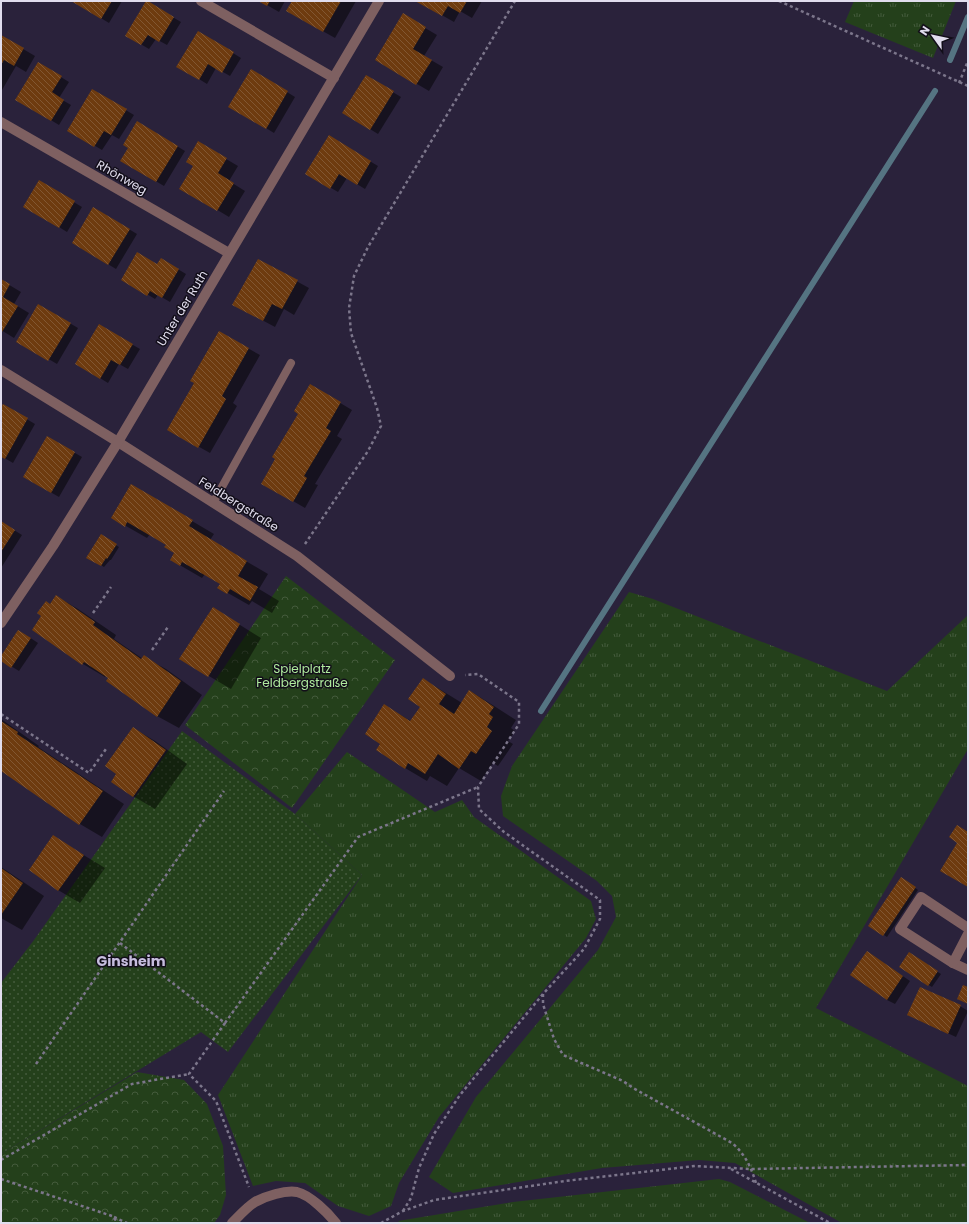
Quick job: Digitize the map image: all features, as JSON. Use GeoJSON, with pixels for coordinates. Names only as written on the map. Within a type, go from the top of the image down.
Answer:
{"type":"FeatureCollection","features":[{"type":"Feature","properties":{"kind":"street"},"geometry":{"type":"LineString","coordinates":[[201,1],[334,78]]}},
{"type":"Feature","properties":{"kind":"street","name":"Unter der Ruth"},"geometry":{"type":"LineString","coordinates":[[1,623],[53,546],[118,442],[379,1]]}},
{"type":"Feature","properties":{"kind":"street","name":"Rhönweg"},"geometry":{"type":"LineString","coordinates":[[1,122],[229,253]]}},
{"type":"Feature","properties":{"kind":"street","name":"Feldbergstraße"},"geometry":{"type":"LineString","coordinates":[[1,370],[118,442],[297,556],[450,676]]}},
{"type":"Feature","properties":{"kind":"street"},"geometry":{"type":"LineString","coordinates":[[968,928],[921,897],[900,930],[953,963],[968,970]]}},
{"type":"Feature","properties":{"kind":"street"},"geometry":{"type":"LineString","coordinates":[[953,963],[968,934]]}},
{"type":"Feature","properties":{"kind":"street"},"geometry":{"type":"LineString","coordinates":[[232,1223],[254,1202],[281,1192],[298,1192],[312,1200],[329,1214],[336,1223]]}},
{"type":"Feature","properties":{"kind":"lane"},"geometry":{"type":"LineString","coordinates":[[213,503],[291,363]]}},
{"type":"Feature","properties":{"kind":"path"},"geometry":{"type":"LineString","coordinates":[[297,556],[368,451],[381,426],[377,408],[351,333],[349,308],[354,276],[368,247],[515,1]]}},
{"type":"Feature","properties":{"kind":"path"},"geometry":{"type":"LineString","coordinates":[[779,1],[968,86]]}},
{"type":"Feature","properties":{"kind":"path"},"geometry":{"type":"LineString","coordinates":[[959,83],[968,62]]}},
{"type":"Feature","properties":{"kind":"path"},"geometry":{"type":"LineString","coordinates":[[93,614],[111,587]]}},
{"type":"Feature","properties":{"kind":"path"},"geometry":{"type":"LineString","coordinates":[[152,650],[168,627]]}},
{"type":"Feature","properties":{"kind":"path"},"geometry":{"type":"LineString","coordinates":[[1,1160],[132,1084],[189,1074],[358,837],[478,787],[519,724],[519,702],[478,674],[450,676]]}},
{"type":"Feature","properties":{"kind":"path"},"geometry":{"type":"LineString","coordinates":[[1,714],[89,773],[106,749]]}},
{"type":"Feature","properties":{"kind":"path"},"geometry":{"type":"LineString","coordinates":[[403,1211],[411,1198],[419,1168],[434,1134],[460,1095],[543,994],[584,949],[600,919],[600,900],[504,832],[479,809],[478,787]]}},
{"type":"Feature","properties":{"kind":"path"},"geometry":{"type":"LineString","coordinates":[[36,1064],[224,791]]}},
{"type":"Feature","properties":{"kind":"path"},"geometry":{"type":"LineString","coordinates":[[120,943],[225,1023]]}},
{"type":"Feature","properties":{"kind":"path"},"geometry":{"type":"LineString","coordinates":[[543,994],[543,1004],[554,1039],[563,1055],[623,1081],[677,1113],[724,1138],[738,1148],[744,1155],[756,1183]]}},
{"type":"Feature","properties":{"kind":"path"},"geometry":{"type":"LineString","coordinates":[[189,1074],[216,1101],[254,1202]]}},
{"type":"Feature","properties":{"kind":"path"},"geometry":{"type":"LineString","coordinates":[[381,1223],[403,1211],[434,1200],[565,1181],[694,1166],[751,1169],[968,1165]]}},
{"type":"Feature","properties":{"kind":"path"},"geometry":{"type":"LineString","coordinates":[[731,1169],[830,1223]]}},
{"type":"Feature","properties":{"kind":"path"},"geometry":{"type":"LineString","coordinates":[[1,1179],[112,1216],[127,1223]]}},
{"type":"Feature","properties":{"kind":"path"},"geometry":{"type":"LineString","coordinates":[[112,1216],[118,1223]]}},
{"type":"Feature","properties":{"kind":"green space"},"geometry":{"type":"Polygon","coordinates":[[[854,1],[956,1],[933,58],[845,22],[854,1]]]}},
{"type":"Feature","properties":{"kind":"green space","name":"Spielplatz Feldbergstraße"},"geometry":{"type":"Polygon","coordinates":[[[286,576],[395,660],[292,808],[185,725],[286,576]]]}},
{"type":"Feature","properties":{"kind":"green space"},"geometry":{"type":"Polygon","coordinates":[[[629,592],[653,599],[887,691],[968,615],[968,749],[816,1008],[968,1086],[968,1223],[842,1223],[735,1163],[699,1160],[602,1168],[453,1193],[429,1177],[476,1097],[598,950],[616,917],[612,896],[597,881],[503,816],[501,796],[512,766],[629,592]]]}},
{"type":"Feature","properties":{"kind":"green space"},"geometry":{"type":"Polygon","coordinates":[[[182,731],[295,814],[362,875],[228,1052],[201,1032],[1,1154],[1,983],[34,940],[182,731]]]}},
{"type":"Feature","properties":{"kind":"green space"},"geometry":{"type":"Polygon","coordinates":[[[347,752],[435,812],[462,800],[474,817],[591,901],[596,919],[586,938],[439,1117],[399,1183],[391,1206],[369,1216],[338,1206],[305,1183],[276,1181],[253,1186],[218,1095],[362,875],[295,814],[347,752]]]}},
{"type":"Feature","properties":{"kind":"green space"},"geometry":{"type":"Polygon","coordinates":[[[137,1072],[184,1080],[207,1104],[223,1146],[226,1195],[220,1215],[214,1223],[1,1223],[1,1154],[137,1072]]]}},
{"type":"Feature","properties":{"kind":"green space"},"geometry":{"type":"Polygon","coordinates":[[[719,1179],[730,1182],[808,1222],[401,1223],[398,1221],[513,1202],[719,1179]]]}},
{"type":"Feature","properties":{"kind":"building"},"geometry":{"type":"Polygon","coordinates":[[[71,1],[112,1],[101,19],[71,1]]]}},
{"type":"Feature","properties":{"kind":"building"},"geometry":{"type":"Polygon","coordinates":[[[146,1],[174,17],[159,42],[148,35],[141,45],[125,36],[146,1]]]}},
{"type":"Feature","properties":{"kind":"building"},"geometry":{"type":"Polygon","coordinates":[[[258,1],[270,1],[267,6],[258,1]]]}},
{"type":"Feature","properties":{"kind":"building"},"geometry":{"type":"Polygon","coordinates":[[[292,1],[341,1],[323,32],[286,11],[292,1]]]}},
{"type":"Feature","properties":{"kind":"building"},"geometry":{"type":"Polygon","coordinates":[[[415,1],[467,1],[460,13],[448,6],[442,16],[415,1]]]}},
{"type":"Feature","properties":{"kind":"building"},"geometry":{"type":"Polygon","coordinates":[[[403,13],[426,27],[413,49],[432,60],[416,85],[375,60],[403,13]]]}},
{"type":"Feature","properties":{"kind":"building"},"geometry":{"type":"Polygon","coordinates":[[[198,31],[234,52],[222,73],[208,64],[199,80],[176,67],[198,31]]]}},
{"type":"Feature","properties":{"kind":"building"},"geometry":{"type":"Polygon","coordinates":[[[1,35],[24,48],[14,66],[4,60],[1,65],[1,35]]]}},
{"type":"Feature","properties":{"kind":"building"},"geometry":{"type":"Polygon","coordinates":[[[38,62],[62,76],[52,92],[64,100],[51,121],[15,100],[38,62]]]}},
{"type":"Feature","properties":{"kind":"building"},"geometry":{"type":"Polygon","coordinates":[[[251,69],[288,91],[266,129],[228,107],[251,69]]]}},
{"type":"Feature","properties":{"kind":"building"},"geometry":{"type":"Polygon","coordinates":[[[366,75],[394,91],[370,130],[342,113],[366,75]]]}},
{"type":"Feature","properties":{"kind":"building"},"geometry":{"type":"Polygon","coordinates":[[[92,89],[127,109],[111,135],[104,131],[94,147],[67,131],[92,89]]]}},
{"type":"Feature","properties":{"kind":"building"},"geometry":{"type":"Polygon","coordinates":[[[137,121],[178,146],[156,182],[120,161],[128,148],[123,145],[137,121]]]}},
{"type":"Feature","properties":{"kind":"building"},"geometry":{"type":"Polygon","coordinates":[[[329,135],[371,161],[357,185],[339,174],[330,189],[305,174],[329,135]]]}},
{"type":"Feature","properties":{"kind":"building"},"geometry":{"type":"Polygon","coordinates":[[[198,141],[227,158],[218,173],[234,183],[217,211],[179,189],[193,166],[186,162],[198,141]]]}},
{"type":"Feature","properties":{"kind":"building"},"geometry":{"type":"Polygon","coordinates":[[[39,180],[75,201],[59,228],[23,207],[39,180]]]}},
{"type":"Feature","properties":{"kind":"building"},"geometry":{"type":"Polygon","coordinates":[[[93,207],[130,229],[108,265],[72,243],[93,207]]]}},
{"type":"Feature","properties":{"kind":"building"},"geometry":{"type":"Polygon","coordinates":[[[137,252],[157,264],[161,258],[179,269],[162,298],[150,291],[147,296],[121,280],[137,252]]]}},
{"type":"Feature","properties":{"kind":"building"},"geometry":{"type":"Polygon","coordinates":[[[258,259],[298,280],[282,309],[272,304],[263,321],[232,305],[258,259]]]}},
{"type":"Feature","properties":{"kind":"building"},"geometry":{"type":"Polygon","coordinates":[[[1,279],[10,284],[3,297],[18,306],[2,332],[1,331],[1,279]]]}},
{"type":"Feature","properties":{"kind":"building"},"geometry":{"type":"Polygon","coordinates":[[[38,304],[71,323],[48,361],[16,342],[38,304]]]}},
{"type":"Feature","properties":{"kind":"building"},"geometry":{"type":"Polygon","coordinates":[[[99,324],[133,344],[120,365],[111,360],[100,379],[75,364],[99,324]]]}},
{"type":"Feature","properties":{"kind":"building"},"geometry":{"type":"Polygon","coordinates":[[[219,331],[249,348],[222,396],[226,399],[198,448],[167,430],[194,383],[190,381],[219,331]]]}},
{"type":"Feature","properties":{"kind":"building"},"geometry":{"type":"Polygon","coordinates":[[[310,384],[341,402],[326,428],[331,431],[304,476],[307,478],[293,502],[261,484],[275,459],[272,457],[298,414],[294,411],[310,384]]]}},
{"type":"Feature","properties":{"kind":"building"},"geometry":{"type":"Polygon","coordinates":[[[3,404],[28,418],[5,459],[1,457],[1,407],[3,404]]]}},
{"type":"Feature","properties":{"kind":"building"},"geometry":{"type":"Polygon","coordinates":[[[47,436],[75,452],[51,493],[23,477],[47,436]]]}},
{"type":"Feature","properties":{"kind":"building"},"geometry":{"type":"Polygon","coordinates":[[[131,484],[193,520],[189,526],[247,561],[238,576],[258,587],[250,601],[230,589],[227,594],[217,588],[220,584],[182,562],[180,566],[170,560],[174,553],[164,547],[166,545],[127,522],[125,527],[111,518],[131,484]]]}},
{"type":"Feature","properties":{"kind":"building"},"geometry":{"type":"Polygon","coordinates":[[[1,521],[15,530],[1,552],[1,521]]]}},
{"type":"Feature","properties":{"kind":"building"},"geometry":{"type":"Polygon","coordinates":[[[101,534],[117,544],[101,566],[86,558],[101,534]]]}},
{"type":"Feature","properties":{"kind":"building"},"geometry":{"type":"Polygon","coordinates":[[[56,595],[95,622],[93,625],[141,659],[144,655],[181,681],[157,717],[106,681],[108,678],[84,662],[82,665],[32,630],[41,616],[37,613],[46,601],[50,604],[56,595]]]}},
{"type":"Feature","properties":{"kind":"building"},"geometry":{"type":"Polygon","coordinates":[[[213,607],[240,624],[208,677],[179,659],[213,607]]]}},
{"type":"Feature","properties":{"kind":"building"},"geometry":{"type":"Polygon","coordinates":[[[18,630],[31,638],[11,668],[1,661],[1,656],[18,630]]]}},
{"type":"Feature","properties":{"kind":"building"},"geometry":{"type":"Polygon","coordinates":[[[423,678],[446,694],[439,704],[454,714],[469,690],[494,707],[489,714],[493,717],[487,727],[492,731],[476,754],[471,751],[459,769],[438,754],[425,774],[408,763],[405,769],[376,750],[380,744],[365,734],[384,704],[410,721],[420,707],[408,699],[423,678]]]}},
{"type":"Feature","properties":{"kind":"building"},"geometry":{"type":"Polygon","coordinates":[[[1,721],[18,732],[17,734],[103,791],[79,825],[1,771],[1,721]]]}},
{"type":"Feature","properties":{"kind":"building"},"geometry":{"type":"Polygon","coordinates":[[[133,727],[166,750],[133,797],[111,782],[116,774],[105,766],[133,727]]]}},
{"type":"Feature","properties":{"kind":"building"},"geometry":{"type":"Polygon","coordinates":[[[957,825],[968,832],[968,887],[940,871],[957,843],[949,837],[957,825]]]}},
{"type":"Feature","properties":{"kind":"building"},"geometry":{"type":"Polygon","coordinates":[[[53,835],[84,855],[58,891],[29,870],[53,835]]]}},
{"type":"Feature","properties":{"kind":"building"},"geometry":{"type":"Polygon","coordinates":[[[1,868],[23,883],[1,915],[1,868]]]}},
{"type":"Feature","properties":{"kind":"building"},"geometry":{"type":"Polygon","coordinates":[[[901,877],[916,887],[883,936],[868,926],[901,877]]]}},
{"type":"Feature","properties":{"kind":"building"},"geometry":{"type":"Polygon","coordinates":[[[867,951],[903,976],[887,1000],[850,975],[867,951]]]}},
{"type":"Feature","properties":{"kind":"building"},"geometry":{"type":"Polygon","coordinates":[[[909,952],[938,971],[928,986],[899,967],[909,952]]]}},
{"type":"Feature","properties":{"kind":"building"},"geometry":{"type":"Polygon","coordinates":[[[963,985],[968,987],[968,1004],[957,999],[963,985]]]}},
{"type":"Feature","properties":{"kind":"building"},"geometry":{"type":"Polygon","coordinates":[[[920,987],[961,1005],[948,1034],[907,1015],[920,987]]]}},
{"type":"Feature","properties":{"kind":"waterway"},"geometry":{"type":"LineString","coordinates":[[950,60],[968,17]]}},
{"type":"Feature","properties":{"kind":"waterway"},"geometry":{"type":"LineString","coordinates":[[541,711],[935,91]]}},
{"type":"Feature","properties":{"kind":"district","name":"Ginsheim"},"geometry":{"type":"Point","coordinates":[131,961]}}]}
